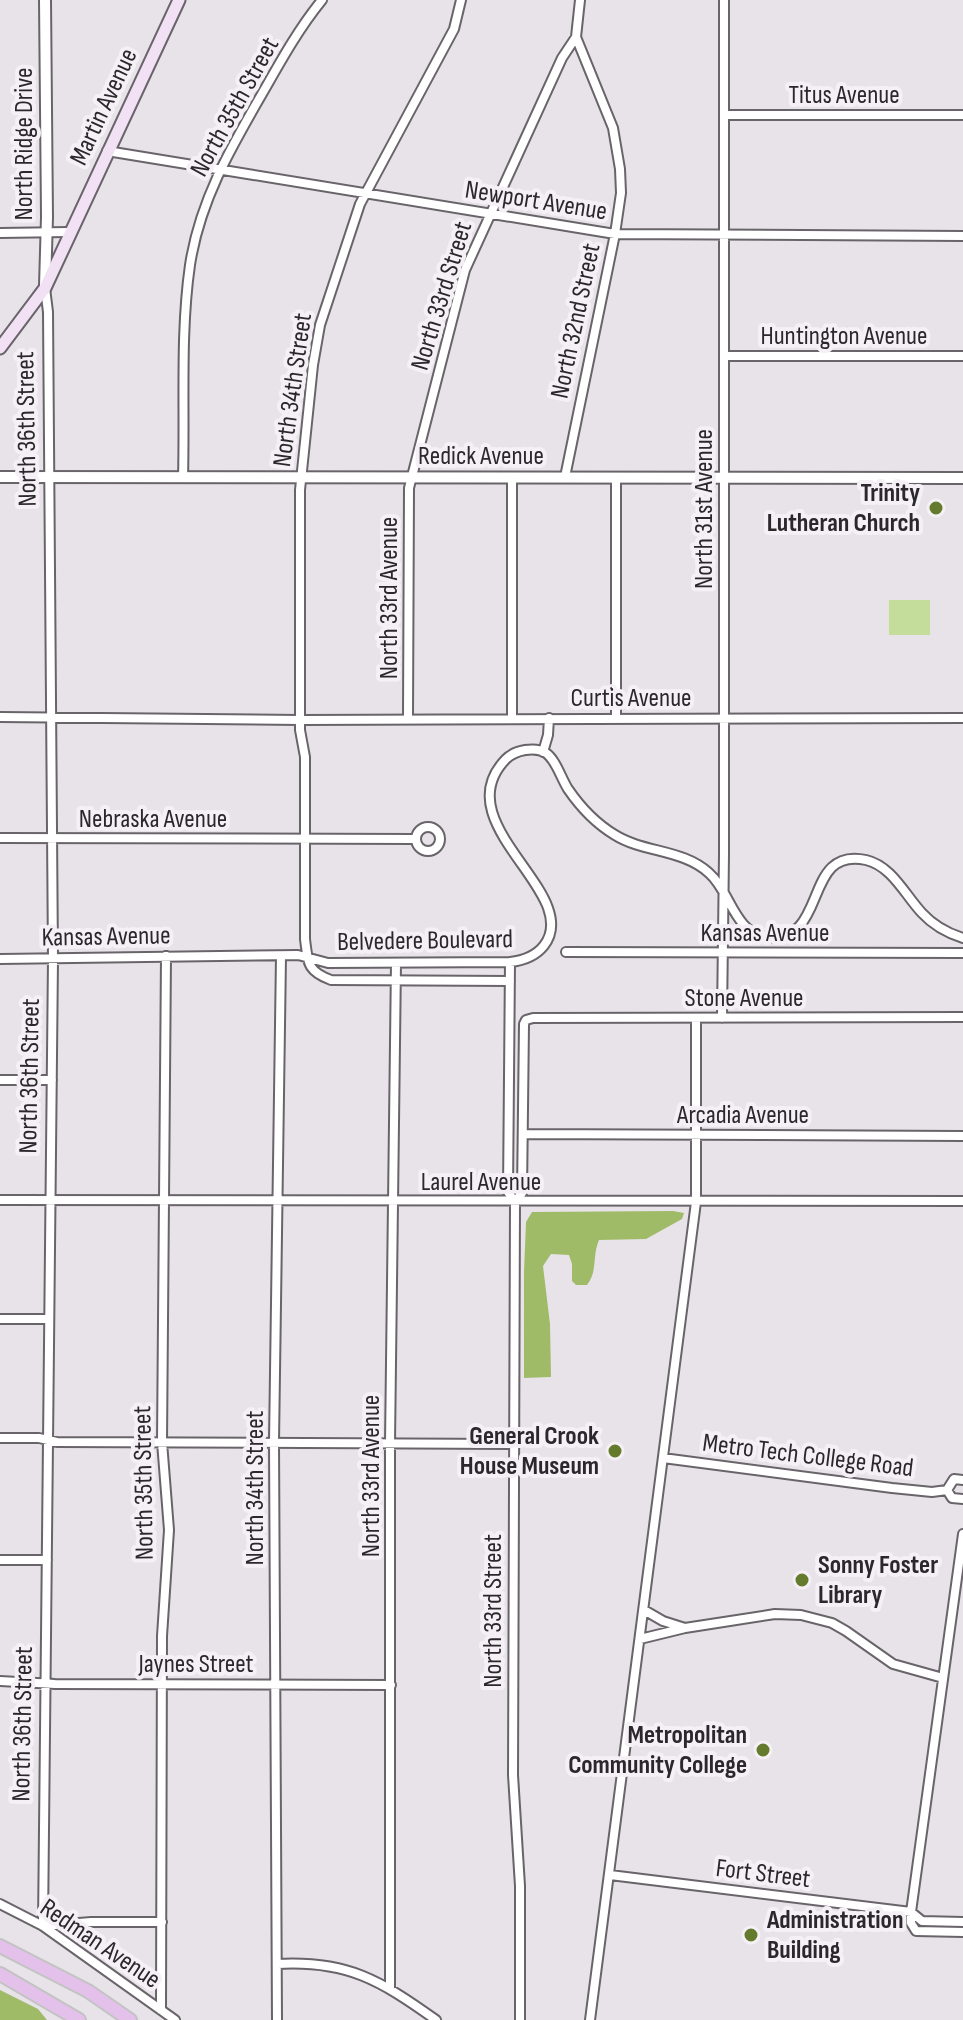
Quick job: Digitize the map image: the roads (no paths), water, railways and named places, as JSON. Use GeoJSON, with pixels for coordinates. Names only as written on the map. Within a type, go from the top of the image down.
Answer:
{"type":"FeatureCollection","features":[{"type":"Feature","properties":{"kind":"main road","name":"Martin Avenue"},"geometry":{"type":"LineString","coordinates":[[69,232],[179,0]]}},
{"type":"Feature","properties":{"kind":"main road","name":"North 36th Street"},"geometry":{"type":"LineString","coordinates":[[45,288],[69,232]]}},
{"type":"Feature","properties":{"kind":"main road"},"geometry":{"type":"LineString","coordinates":[[0,348],[45,288]]}},
{"type":"Feature","properties":{"kind":"main road"},"geometry":{"type":"LineString","coordinates":[[0,1946],[88,1991],[130,2020]]}},
{"type":"Feature","properties":{"kind":"main road"},"geometry":{"type":"LineString","coordinates":[[0,1974],[79,2020]]}},
{"type":"Feature","properties":{"kind":"street","name":"North Ridge Drive"},"geometry":{"type":"LineString","coordinates":[[45,0],[45,288]]}},
{"type":"Feature","properties":{"kind":"street","name":"North 35th Street"},"geometry":{"type":"LineString","coordinates":[[183,478],[188,280],[204,209],[219,170],[291,44],[322,0]]}},
{"type":"Feature","properties":{"kind":"street","name":"North 34th Street"},"geometry":{"type":"LineString","coordinates":[[300,720],[301,478],[320,325],[346,241],[366,194],[454,29],[461,0]]}},
{"type":"Feature","properties":{"kind":"street","name":"North 33rd Street"},"geometry":{"type":"LineString","coordinates":[[411,478],[459,289],[489,214],[562,58],[576,37],[580,0]]}},
{"type":"Feature","properties":{"kind":"street","name":"North 31st Avenue"},"geometry":{"type":"LineString","coordinates":[[722,1018],[724,0]]}},
{"type":"Feature","properties":{"kind":"street","name":"North 32nd Street"},"geometry":{"type":"LineString","coordinates":[[565,477],[621,193],[617,146],[602,96],[576,37]]}},
{"type":"Feature","properties":{"kind":"street","name":"Titus Avenue"},"geometry":{"type":"LineString","coordinates":[[724,115],[963,115]]}},
{"type":"Feature","properties":{"kind":"street","name":"Newport Avenue"},"geometry":{"type":"LineString","coordinates":[[107,151],[615,234],[963,236]]}},
{"type":"Feature","properties":{"kind":"street"},"geometry":{"type":"LineString","coordinates":[[0,233],[69,232]]}},
{"type":"Feature","properties":{"kind":"street","name":"North 36th Street"},"geometry":{"type":"LineString","coordinates":[[43,1926],[53,959],[48,312],[45,288]]}},
{"type":"Feature","properties":{"kind":"street","name":"Huntington Avenue"},"geometry":{"type":"LineString","coordinates":[[724,356],[963,356]]}},
{"type":"Feature","properties":{"kind":"street","name":"Redick Avenue"},"geometry":{"type":"LineString","coordinates":[[0,477],[963,478]]}},
{"type":"Feature","properties":{"kind":"street"},"geometry":{"type":"LineString","coordinates":[[616,477],[616,718]]}},
{"type":"Feature","properties":{"kind":"street","name":"North 33rd Avenue"},"geometry":{"type":"LineString","coordinates":[[408,718],[411,478]]}},
{"type":"Feature","properties":{"kind":"street"},"geometry":{"type":"LineString","coordinates":[[512,478],[512,718]]}},
{"type":"Feature","properties":{"kind":"street"},"geometry":{"type":"LineString","coordinates":[[0,717],[300,720]]}},
{"type":"Feature","properties":{"kind":"street"},"geometry":{"type":"LineString","coordinates":[[549,718],[548,741],[543,752],[595,822],[618,837],[689,859],[710,874],[737,916],[750,930],[765,937],[778,937],[795,930],[813,907],[820,883],[830,869],[847,860],[866,860],[889,872],[928,920],[963,938]]}},
{"type":"Feature","properties":{"kind":"street","name":"Curtis Avenue"},"geometry":{"type":"LineString","coordinates":[[300,720],[963,718]]}},
{"type":"Feature","properties":{"kind":"street","name":"Belvedere Boulevard"},"geometry":{"type":"LineString","coordinates":[[300,720],[305,757],[308,958],[328,963],[510,962],[529,959],[545,946],[549,934],[549,912],[538,889],[501,835],[493,812],[492,788],[496,772],[513,753],[543,752]]}},
{"type":"Feature","properties":{"kind":"street","name":"Nebraska Avenue"},"geometry":{"type":"LineString","coordinates":[[0,838],[415,839]]}},
{"type":"Feature","properties":{"kind":"street","name":"Kansas Avenue"},"geometry":{"type":"LineString","coordinates":[[566,952],[963,953]]}},
{"type":"Feature","properties":{"kind":"street","name":"North 35th Street"},"geometry":{"type":"LineString","coordinates":[[161,2010],[163,1606],[169,1530],[162,1442],[166,956]]}},
{"type":"Feature","properties":{"kind":"street","name":"Kansas Avenue"},"geometry":{"type":"LineString","coordinates":[[0,959],[166,956],[308,958]]}},
{"type":"Feature","properties":{"kind":"street","name":"North 34th Street"},"geometry":{"type":"LineString","coordinates":[[277,2020],[274,1442],[281,956]]}},
{"type":"Feature","properties":{"kind":"street"},"geometry":{"type":"LineString","coordinates":[[308,958],[315,974],[331,980],[510,981]]}},
{"type":"Feature","properties":{"kind":"street","name":"North 33rd Street"},"geometry":{"type":"LineString","coordinates":[[510,962],[508,1192],[515,1202],[513,1775],[520,1886],[520,2020]]}},
{"type":"Feature","properties":{"kind":"street","name":"North 33rd Avenue"},"geometry":{"type":"LineString","coordinates":[[390,1989],[390,1443],[396,963]]}},
{"type":"Feature","properties":{"kind":"street","name":"Stone Avenue"},"geometry":{"type":"LineString","coordinates":[[526,1020],[963,1017]]}},
{"type":"Feature","properties":{"kind":"street"},"geometry":{"type":"LineString","coordinates":[[696,1018],[696,1202]]}},
{"type":"Feature","properties":{"kind":"street","name":"North 33rd Street"},"geometry":{"type":"LineString","coordinates":[[515,1202],[522,1193],[523,1028],[526,1020]]}},
{"type":"Feature","properties":{"kind":"street"},"geometry":{"type":"LineString","coordinates":[[0,1080],[52,1080]]}},
{"type":"Feature","properties":{"kind":"street","name":"Arcadia Avenue"},"geometry":{"type":"LineString","coordinates":[[523,1134],[963,1136]]}},
{"type":"Feature","properties":{"kind":"street","name":"Laurel Avenue"},"geometry":{"type":"LineString","coordinates":[[0,1200],[963,1201]]}},
{"type":"Feature","properties":{"kind":"street","name":"Metro Tech College Road"},"geometry":{"type":"LineString","coordinates":[[590,2020],[696,1202]]}},
{"type":"Feature","properties":{"kind":"street"},"geometry":{"type":"LineString","coordinates":[[0,1319],[49,1319]]}},
{"type":"Feature","properties":{"kind":"street"},"geometry":{"type":"LineString","coordinates":[[0,1438],[57,1442],[514,1444]]}},
{"type":"Feature","properties":{"kind":"street","name":"Metro Tech College Road"},"geometry":{"type":"LineString","coordinates":[[663,1458],[932,1492],[947,1490],[954,1479],[963,1480]]}},
{"type":"Feature","properties":{"kind":"street","name":"Metro Tech College Road"},"geometry":{"type":"LineString","coordinates":[[947,1490],[952,1498],[963,1499]]}},
{"type":"Feature","properties":{"kind":"street"},"geometry":{"type":"LineString","coordinates":[[963,1534],[911,1912],[911,1923],[916,1931],[963,1932]]}},
{"type":"Feature","properties":{"kind":"street"},"geometry":{"type":"LineString","coordinates":[[0,1560],[47,1560]]}},
{"type":"Feature","properties":{"kind":"street"},"geometry":{"type":"LineString","coordinates":[[644,1610],[663,1621],[685,1628]]}},
{"type":"Feature","properties":{"kind":"street"},"geometry":{"type":"LineString","coordinates":[[640,1639],[685,1628],[775,1614],[802,1615],[832,1623],[893,1664],[943,1678]]}},
{"type":"Feature","properties":{"kind":"street","name":"Jaynes Street"},"geometry":{"type":"LineString","coordinates":[[0,1681],[391,1685]]}},
{"type":"Feature","properties":{"kind":"street","name":"Fort Street"},"geometry":{"type":"LineString","coordinates":[[610,1875],[911,1912],[922,1921],[963,1922]]}},
{"type":"Feature","properties":{"kind":"street","name":"Redman Avenue"},"geometry":{"type":"LineString","coordinates":[[0,1904],[43,1926],[175,2020]]}},
{"type":"Feature","properties":{"kind":"street"},"geometry":{"type":"LineString","coordinates":[[43,1926],[162,1922]]}},
{"type":"Feature","properties":{"kind":"street"},"geometry":{"type":"LineString","coordinates":[[277,1964],[337,1966],[362,1974],[436,2020]]}},
{"type":"Feature","properties":{"kind":"place","name":"Trinity Lutheran Church"},"geometry":{"type":"Point","coordinates":[936,508]}},
{"type":"Feature","properties":{"kind":"place","name":"General Crook House Museum"},"geometry":{"type":"Point","coordinates":[615,1451]}},
{"type":"Feature","properties":{"kind":"place","name":"Sonny Foster Library"},"geometry":{"type":"Point","coordinates":[802,1580]}},
{"type":"Feature","properties":{"kind":"place","name":"Metropolitan Community College"},"geometry":{"type":"Point","coordinates":[763,1750]}},
{"type":"Feature","properties":{"kind":"place","name":"Administration Building"},"geometry":{"type":"Point","coordinates":[751,1935]}}]}
